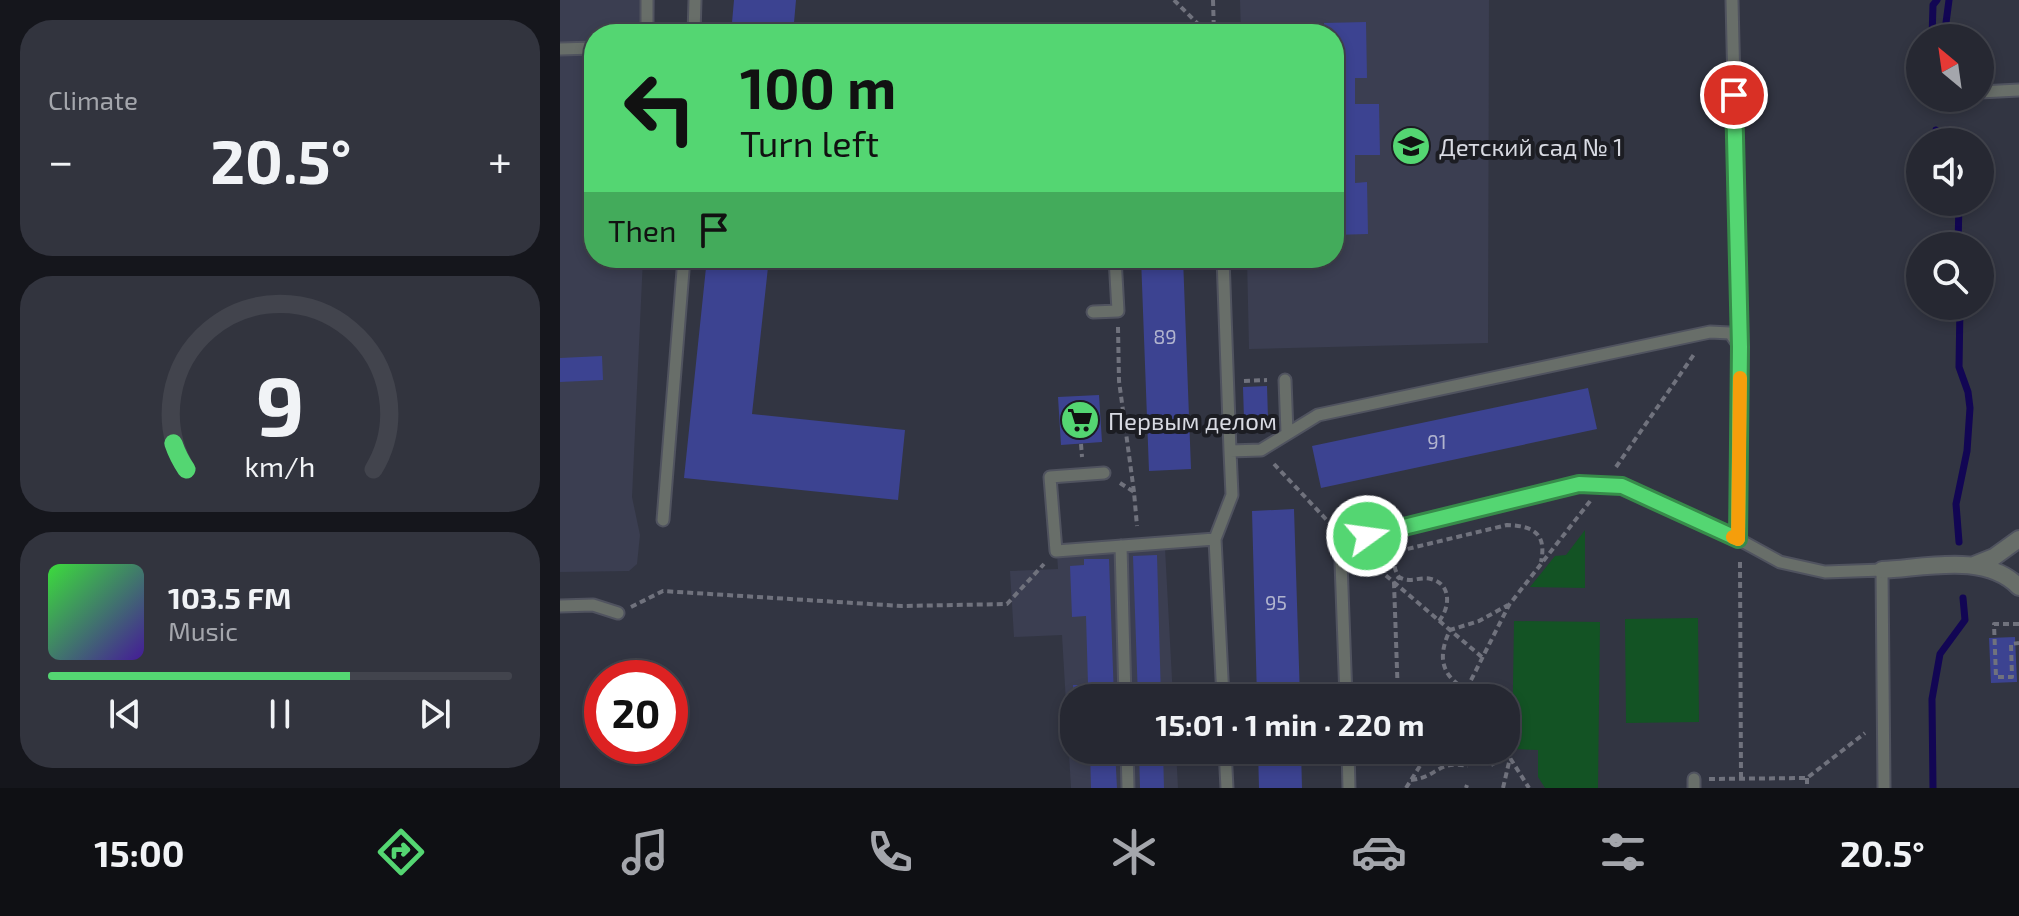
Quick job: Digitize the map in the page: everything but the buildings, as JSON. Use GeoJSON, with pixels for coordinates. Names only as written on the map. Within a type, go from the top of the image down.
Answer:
{"type":"FeatureCollection","features":[{"type":"Feature","properties":{"kind":"street"},"geometry":{"type":"LineString","coordinates":[[1974,565],[1994,557],[2019,539]]}},
{"type":"Feature","properties":{"kind":"street"},"geometry":{"type":"LineString","coordinates":[[1882,570],[1974,565],[1995,570],[2019,587]]}},
{"type":"Feature","properties":{"kind":"lane"},"geometry":{"type":"LineString","coordinates":[[647,0],[647,24]]}},
{"type":"Feature","properties":{"kind":"lane"},"geometry":{"type":"LineString","coordinates":[[694,24],[695,0]]}},
{"type":"Feature","properties":{"kind":"lane"},"geometry":{"type":"LineString","coordinates":[[1732,0],[1740,347],[1738,539]]}},
{"type":"Feature","properties":{"kind":"lane"},"geometry":{"type":"LineString","coordinates":[[560,49],[584,48]]}},
{"type":"Feature","properties":{"kind":"lane"},"geometry":{"type":"LineString","coordinates":[[1994,91],[2019,90]]}},
{"type":"Feature","properties":{"kind":"lane"},"geometry":{"type":"LineString","coordinates":[[663,520],[683,268]]}},
{"type":"Feature","properties":{"kind":"lane"},"geometry":{"type":"LineString","coordinates":[[1093,312],[1118,311],[1116,268]]}},
{"type":"Feature","properties":{"kind":"lane"},"geometry":{"type":"LineString","coordinates":[[1222,684],[1215,539],[1232,495],[1223,268]]}},
{"type":"Feature","properties":{"kind":"lane"},"geometry":{"type":"LineString","coordinates":[[1230,451],[1261,450],[1318,415],[1710,332],[1730,333],[1740,347]]}},
{"type":"Feature","properties":{"kind":"lane"},"geometry":{"type":"LineString","coordinates":[[1285,380],[1287,433]]}},
{"type":"Feature","properties":{"kind":"lane"},"geometry":{"type":"LineString","coordinates":[[1104,473],[1050,477],[1056,551],[1215,539]]}},
{"type":"Feature","properties":{"kind":"lane"},"geometry":{"type":"LineString","coordinates":[[1345,684],[1341,562],[1350,545],[1367,536],[1579,484],[1622,486],[1738,539],[1780,562],[1825,572],[1882,570],[1884,788]]}},
{"type":"Feature","properties":{"kind":"lane"},"geometry":{"type":"LineString","coordinates":[[1121,546],[1125,684]]}},
{"type":"Feature","properties":{"kind":"lane"},"geometry":{"type":"LineString","coordinates":[[560,606],[593,605],[618,613]]}},
{"type":"Feature","properties":{"kind":"lane"},"geometry":{"type":"LineString","coordinates":[[1127,764],[1128,788]]}},
{"type":"Feature","properties":{"kind":"lane"},"geometry":{"type":"LineString","coordinates":[[1226,764],[1227,788]]}},
{"type":"Feature","properties":{"kind":"lane"},"geometry":{"type":"LineString","coordinates":[[1348,764],[1349,788]]}},
{"type":"Feature","properties":{"kind":"path"},"geometry":{"type":"LineString","coordinates":[[1174,0],[1198,24]]}},
{"type":"Feature","properties":{"kind":"path"},"geometry":{"type":"LineString","coordinates":[[1213,0],[1214,24]]}},
{"type":"Feature","properties":{"kind":"path"},"geometry":{"type":"LineString","coordinates":[[1118,311],[1119,381],[1139,545]]}},
{"type":"Feature","properties":{"kind":"path"},"geometry":{"type":"LineString","coordinates":[[1470,684],[1509,605],[1604,484],[1710,332]]}},
{"type":"Feature","properties":{"kind":"path"},"geometry":{"type":"LineString","coordinates":[[1227,382],[1285,380]]}},
{"type":"Feature","properties":{"kind":"path"},"geometry":{"type":"LineString","coordinates":[[1261,450],[1350,545],[1483,658]]}},
{"type":"Feature","properties":{"kind":"path"},"geometry":{"type":"LineString","coordinates":[[1104,473],[1134,492]]}},
{"type":"Feature","properties":{"kind":"path"},"geometry":{"type":"LineString","coordinates":[[1439,621],[1448,603],[1447,593],[1441,584],[1432,579],[1406,581],[1399,577],[1394,562],[1403,550],[1507,525],[1521,526],[1536,531],[1542,540],[1540,564]]}},
{"type":"Feature","properties":{"kind":"path"},"geometry":{"type":"LineString","coordinates":[[1738,539],[1741,568],[1741,779]]}},
{"type":"Feature","properties":{"kind":"path"},"geometry":{"type":"LineString","coordinates":[[618,613],[663,591],[902,606],[1007,604],[1056,551]]}},
{"type":"Feature","properties":{"kind":"path"},"geometry":{"type":"LineString","coordinates":[[1398,684],[1394,583],[1399,577]]}},
{"type":"Feature","properties":{"kind":"path"},"geometry":{"type":"LineString","coordinates":[[1458,684],[1446,671],[1442,657],[1443,643],[1450,630],[1495,614],[1509,605]]}},
{"type":"Feature","properties":{"kind":"path"},"geometry":{"type":"LineString","coordinates":[[2019,624],[1994,624],[1996,677],[2012,677],[2011,644],[2019,643]]}},
{"type":"Feature","properties":{"kind":"path"},"geometry":{"type":"LineString","coordinates":[[1694,784],[1741,779],[1807,778],[1884,719]]}},
{"type":"Feature","properties":{"kind":"path"},"geometry":{"type":"LineString","coordinates":[[1406,788],[1421,764]]}},
{"type":"Feature","properties":{"kind":"path"},"geometry":{"type":"LineString","coordinates":[[1411,780],[1429,776],[1447,764],[1468,766]]}},
{"type":"Feature","properties":{"kind":"path"},"geometry":{"type":"LineString","coordinates":[[1503,788],[1507,764]]}},
{"type":"Feature","properties":{"kind":"path"},"geometry":{"type":"LineString","coordinates":[[1514,764],[1529,788]]}},
{"type":"Feature","properties":{"kind":"path"},"geometry":{"type":"LineString","coordinates":[[1807,778],[1807,788]]}},
{"type":"Feature","properties":{"kind":"shaded area"},"geometry":{"type":"Polygon","coordinates":[[[560,0],[655,0],[654,24],[584,24],[584,268],[643,268],[632,497],[640,535],[637,564],[629,571],[560,572],[560,0]]]}},
{"type":"Feature","properties":{"kind":"shaded area","name":"Детский сад № 1"},"geometry":{"type":"Polygon","coordinates":[[[1240,0],[1489,0],[1488,343],[1249,349],[1247,268],[1344,268],[1344,24],[1241,24],[1240,0]]]}},
{"type":"Feature","properties":{"kind":"shaded area"},"geometry":{"type":"Polygon","coordinates":[[[1165,548],[1172,684],[1065,684],[1062,635],[1014,637],[1010,571],[1058,569],[1057,554],[1165,548]]]}},
{"type":"Feature","properties":{"kind":"shaded area"},"geometry":{"type":"Polygon","coordinates":[[[1070,764],[1177,764],[1178,788],[1071,788],[1070,764]]]}},
{"type":"Feature","properties":{"kind":"green space"},"geometry":{"type":"Polygon","coordinates":[[[1585,530],[1585,588],[1530,587],[1555,556],[1566,555],[1585,530]]]}},
{"type":"Feature","properties":{"kind":"green space"},"geometry":{"type":"Polygon","coordinates":[[[1698,618],[1699,722],[1626,723],[1625,619],[1698,618]]]}},
{"type":"Feature","properties":{"kind":"green space"},"geometry":{"type":"Polygon","coordinates":[[[1514,621],[1600,622],[1598,788],[1545,788],[1538,777],[1538,750],[1520,749],[1520,684],[1513,684],[1514,621]]]}},
{"type":"Feature","properties":{"kind":"waterway"},"geometry":{"type":"LineString","coordinates":[[1932,24],[1933,5],[1937,0]]}},
{"type":"Feature","properties":{"kind":"waterway"},"geometry":{"type":"LineString","coordinates":[[1946,24],[1949,0]]}},
{"type":"Feature","properties":{"kind":"waterway"},"geometry":{"type":"LineString","coordinates":[[1958,232],[1959,216]]}},
{"type":"Feature","properties":{"kind":"waterway"},"geometry":{"type":"LineString","coordinates":[[1959,542],[1956,504],[1967,451],[1970,408],[1959,367],[1960,320]]}},
{"type":"Feature","properties":{"kind":"waterway"},"geometry":{"type":"LineString","coordinates":[[1933,788],[1932,699],[1940,654],[1965,620],[1963,598]]}},
{"type":"Feature","properties":{"kind":"slow traffic"},"geometry":{"type":"LineString","coordinates":[[1733,537],[1738,539],[1740,378]]}},
{"type":"Feature","properties":{"kind":"place","name":"Детский сад № 1"},"geometry":{"type":"Point","coordinates":[1411,146]}},
{"type":"Feature","properties":{"kind":"place","name":"Первым делом"},"geometry":{"type":"Point","coordinates":[1080,420]}},
{"type":"Feature","properties":{"kind":"route"},"geometry":{"type":"LineString","coordinates":[[1367,536],[1579,484],[1604,484],[1622,486],[1738,539],[1740,347],[1734,95]]}}]}
